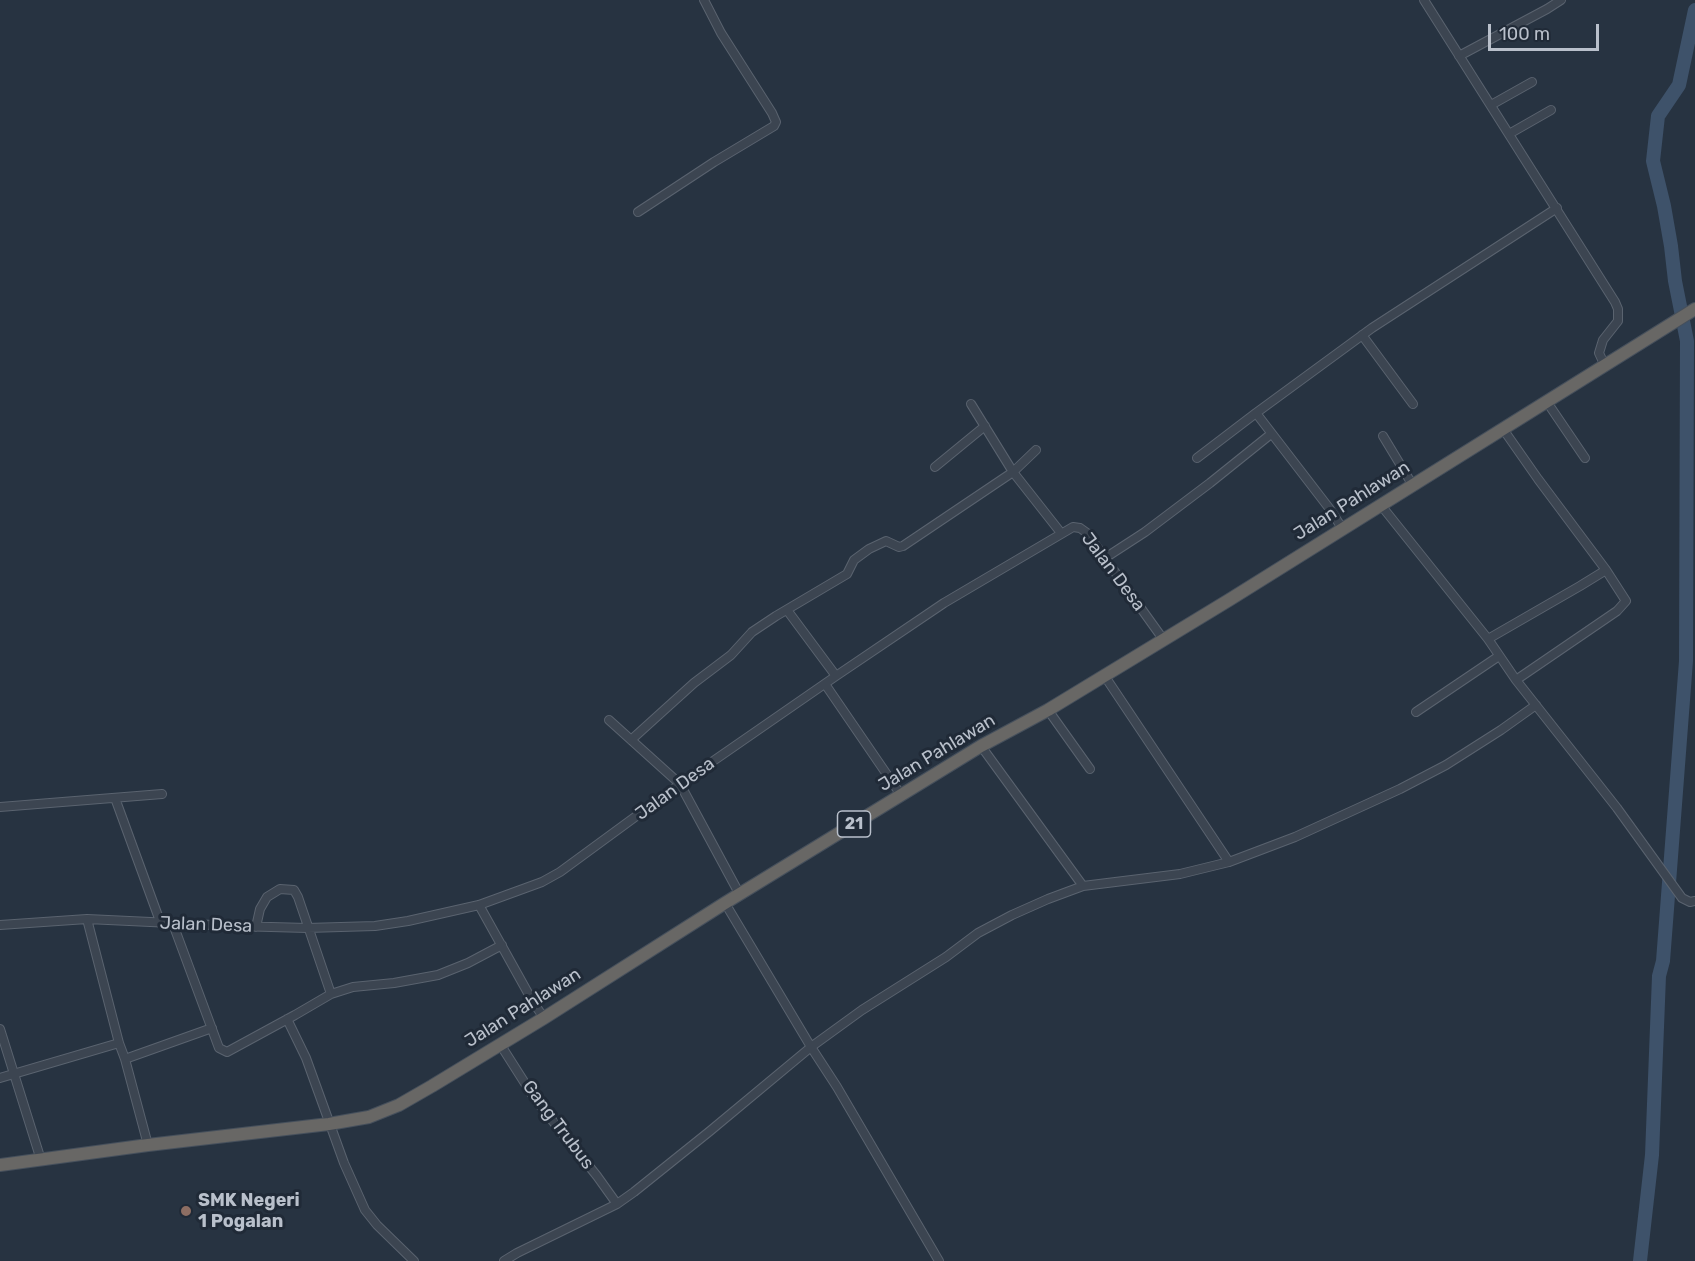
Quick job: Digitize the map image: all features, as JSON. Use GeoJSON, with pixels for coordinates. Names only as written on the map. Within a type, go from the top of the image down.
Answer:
{"type":"FeatureCollection","features":[{"type":"Feature","properties":{"kind":"highway","name":"Jalan Pahlawan"},"geometry":{"type":"LineString","coordinates":[[0,1165],[329,1124],[369,1117],[399,1105],[981,746],[1048,710],[1228,600],[1695,309]]}},
{"type":"Feature","properties":{"kind":"street"},"geometry":{"type":"LineString","coordinates":[[638,212],[774,126],[776,122],[721,33],[704,0]]}},
{"type":"Feature","properties":{"kind":"street"},"geometry":{"type":"LineString","coordinates":[[1424,0],[1612,296],[1618,309],[1618,321],[1603,340],[1600,348],[1600,357],[1605,366]]}},
{"type":"Feature","properties":{"kind":"street"},"geometry":{"type":"LineString","coordinates":[[1459,56],[1561,0]]}},
{"type":"Feature","properties":{"kind":"street"},"geometry":{"type":"LineString","coordinates":[[1491,105],[1532,82]]}},
{"type":"Feature","properties":{"kind":"street"},"geometry":{"type":"LineString","coordinates":[[1509,134],[1551,110]]}},
{"type":"Feature","properties":{"kind":"street"},"geometry":{"type":"LineString","coordinates":[[1197,458],[1362,335],[1557,208]]}},
{"type":"Feature","properties":{"kind":"street"},"geometry":{"type":"LineString","coordinates":[[1362,335],[1413,404]]}},
{"type":"Feature","properties":{"kind":"street"},"geometry":{"type":"LineString","coordinates":[[1547,402],[1585,458]]}},
{"type":"Feature","properties":{"kind":"street"},"geometry":{"type":"LineString","coordinates":[[971,404],[1013,471],[1060,534]]}},
{"type":"Feature","properties":{"kind":"street"},"geometry":{"type":"LineString","coordinates":[[1256,413],[1342,528]]}},
{"type":"Feature","properties":{"kind":"street"},"geometry":{"type":"LineString","coordinates":[[935,467],[985,426]]}},
{"type":"Feature","properties":{"kind":"street"},"geometry":{"type":"LineString","coordinates":[[1503,429],[1626,599],[1624,606],[1516,680]]}},
{"type":"Feature","properties":{"kind":"street"},"geometry":{"type":"LineString","coordinates":[[1105,558],[1145,532],[1271,434]]}},
{"type":"Feature","properties":{"kind":"street"},"geometry":{"type":"LineString","coordinates":[[1383,436],[1412,484]]}},
{"type":"Feature","properties":{"kind":"street"},"geometry":{"type":"LineString","coordinates":[[632,740],[694,683],[730,655],[747,635],[765,622],[848,574],[854,560],[869,549],[886,541],[899,547],[903,546],[1013,471],[1036,450]]}},
{"type":"Feature","properties":{"kind":"street"},"geometry":{"type":"LineString","coordinates":[[1380,504],[1488,639],[1516,680],[1617,808],[1682,898],[1695,902]]}},
{"type":"Feature","properties":{"kind":"street","name":"Jalan Desa"},"geometry":{"type":"LineString","coordinates":[[0,925],[87,919],[161,924],[307,928],[386,924],[479,905],[542,882],[560,872],[680,784],[944,603],[1073,527],[1080,528],[1087,533],[1163,639]]}},
{"type":"Feature","properties":{"kind":"street"},"geometry":{"type":"LineString","coordinates":[[1488,639],[1606,570]]}},
{"type":"Feature","properties":{"kind":"street"},"geometry":{"type":"LineString","coordinates":[[787,610],[836,676]]}},
{"type":"Feature","properties":{"kind":"street"},"geometry":{"type":"LineString","coordinates":[[1416,712],[1499,656]]}},
{"type":"Feature","properties":{"kind":"street"},"geometry":{"type":"LineString","coordinates":[[1104,675],[1229,862]]}},
{"type":"Feature","properties":{"kind":"street"},"geometry":{"type":"LineString","coordinates":[[825,684],[902,795]]}},
{"type":"Feature","properties":{"kind":"street"},"geometry":{"type":"LineString","coordinates":[[504,1261],[617,1204],[811,1047],[978,933],[1039,903],[1083,886],[1180,874],[1229,862],[1295,837],[1400,789],[1446,765],[1536,705]]}},
{"type":"Feature","properties":{"kind":"street"},"geometry":{"type":"LineString","coordinates":[[1048,710],[1090,769]]}},
{"type":"Feature","properties":{"kind":"street"},"geometry":{"type":"LineString","coordinates":[[609,720],[680,784],[740,895]]}},
{"type":"Feature","properties":{"kind":"street"},"geometry":{"type":"LineString","coordinates":[[981,746],[1083,886]]}},
{"type":"Feature","properties":{"kind":"street"},"geometry":{"type":"LineString","coordinates":[[0,807],[162,794]]}},
{"type":"Feature","properties":{"kind":"street"},"geometry":{"type":"LineString","coordinates":[[115,798],[161,924]]}},
{"type":"Feature","properties":{"kind":"street"},"geometry":{"type":"LineString","coordinates":[[256,927],[260,909],[267,897],[279,889],[294,890],[330,994]]}},
{"type":"Feature","properties":{"kind":"street"},"geometry":{"type":"LineString","coordinates":[[726,903],[939,1261]]}},
{"type":"Feature","properties":{"kind":"street"},"geometry":{"type":"LineString","coordinates":[[479,905],[533,1002],[544,1017]]}},
{"type":"Feature","properties":{"kind":"street"},"geometry":{"type":"LineString","coordinates":[[87,919],[148,1145]]}},
{"type":"Feature","properties":{"kind":"street"},"geometry":{"type":"LineString","coordinates":[[173,924],[219,1048],[227,1052],[330,994],[352,987],[394,983],[438,975],[468,963],[502,945]]}},
{"type":"Feature","properties":{"kind":"street"},"geometry":{"type":"LineString","coordinates":[[287,1019],[306,1058],[344,1163],[365,1210],[414,1261]]}},
{"type":"Feature","properties":{"kind":"street"},"geometry":{"type":"LineString","coordinates":[[125,1059],[212,1028]]}},
{"type":"Feature","properties":{"kind":"street"},"geometry":{"type":"LineString","coordinates":[[0,1029],[41,1160]]}},
{"type":"Feature","properties":{"kind":"street"},"geometry":{"type":"LineString","coordinates":[[0,1078],[119,1043]]}},
{"type":"Feature","properties":{"kind":"street","name":"Gang Trubus"},"geometry":{"type":"LineString","coordinates":[[500,1044],[536,1098],[617,1204]]}},
{"type":"Feature","properties":{"kind":"waterway"},"geometry":{"type":"LineString","coordinates":[[1640,1261],[1652,1155],[1659,976],[1663,961],[1686,661],[1687,341],[1664,206],[1653,161],[1658,116],[1679,85],[1695,10]]}},
{"type":"Feature","properties":{"kind":"place","name":"SMK Negeri 1 Pogalan"},"geometry":{"type":"Point","coordinates":[186,1211]}}]}
